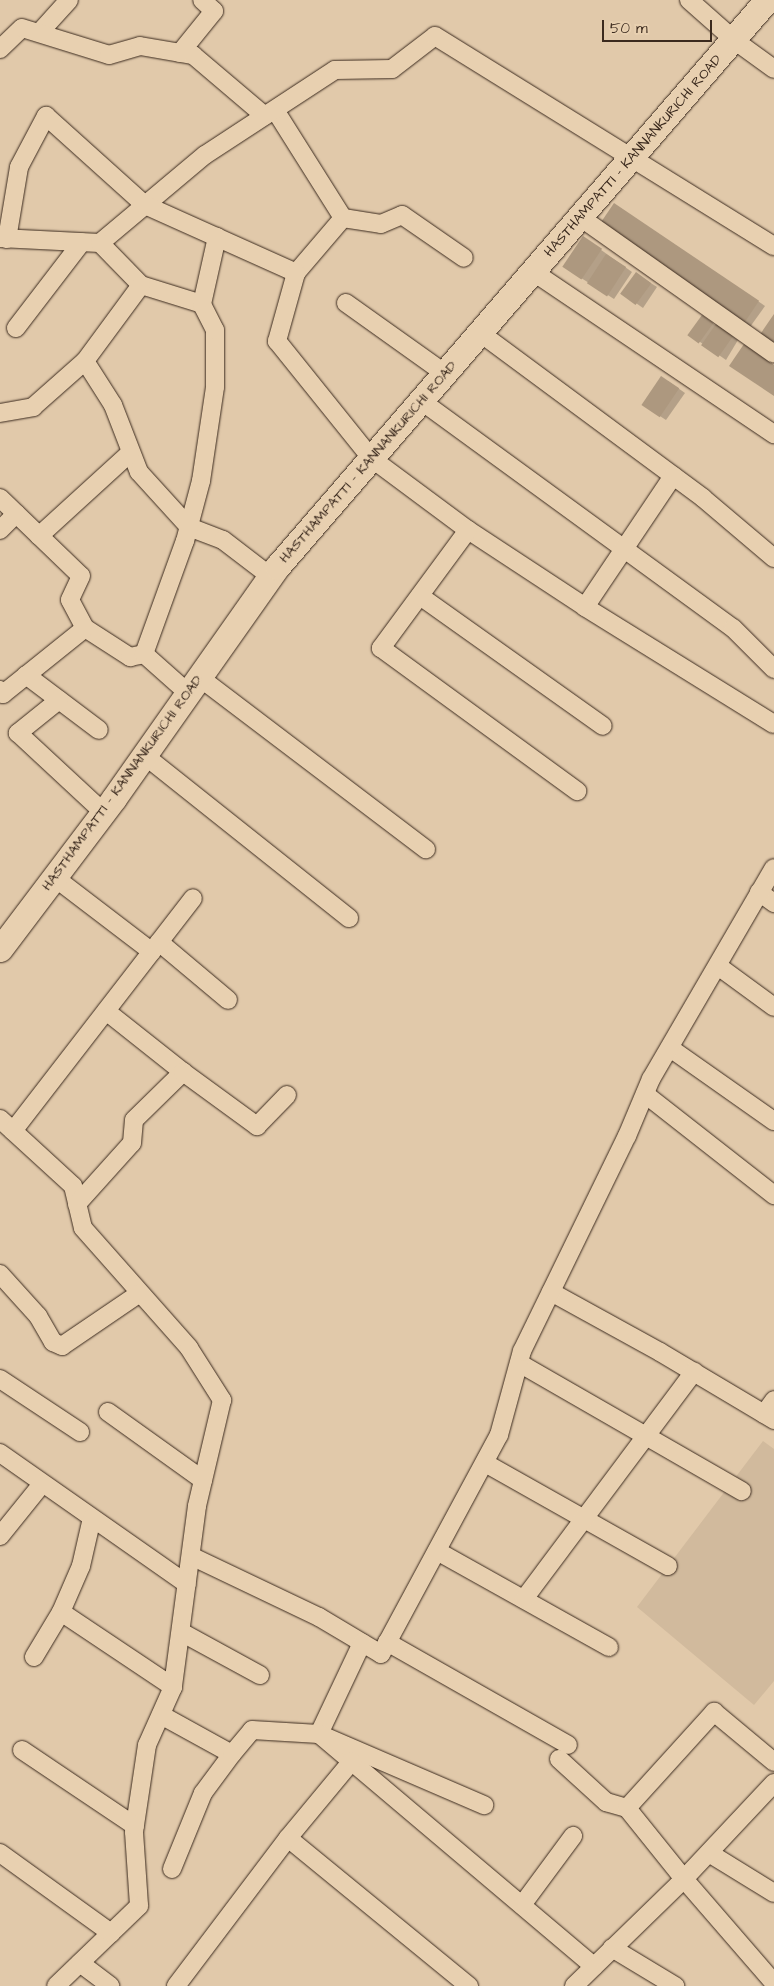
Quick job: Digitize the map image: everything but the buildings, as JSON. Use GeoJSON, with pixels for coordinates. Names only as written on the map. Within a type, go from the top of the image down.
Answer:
{"type":"FeatureCollection","features":[{"type":"Feature","properties":{"kind":"main road","name":"HASTHAMPATTI - KANNANKURICHI ROAD"},"geometry":{"type":"LineString","coordinates":[[1,946],[103,812],[270,576],[767,0]]}},
{"type":"Feature","properties":{"kind":"street"},"geometry":{"type":"LineString","coordinates":[[40,32],[69,0]]}},
{"type":"Feature","properties":{"kind":"street"},"geometry":{"type":"LineString","coordinates":[[180,53],[214,11],[202,0]]}},
{"type":"Feature","properties":{"kind":"street"},"geometry":{"type":"LineString","coordinates":[[689,0],[734,40],[774,69]]}},
{"type":"Feature","properties":{"kind":"street"},"geometry":{"type":"LineString","coordinates":[[0,49],[22,28],[40,32],[109,55],[140,46],[193,55],[270,113],[343,218],[381,224],[402,215],[464,258]]}},
{"type":"Feature","properties":{"kind":"street"},"geometry":{"type":"LineString","coordinates":[[100,243],[205,155],[335,70],[392,69],[435,36],[774,246]]}},
{"type":"Feature","properties":{"kind":"street"},"geometry":{"type":"LineString","coordinates":[[202,304],[141,285],[100,243],[3,239],[19,167],[46,116],[145,205],[296,272]]}},
{"type":"Feature","properties":{"kind":"street"},"geometry":{"type":"LineString","coordinates":[[580,217],[774,354]]}},
{"type":"Feature","properties":{"kind":"street"},"geometry":{"type":"LineString","coordinates":[[343,218],[296,272],[277,341],[371,458],[468,530],[585,607],[774,724]]}},
{"type":"Feature","properties":{"kind":"street"},"geometry":{"type":"LineString","coordinates":[[144,654],[189,527],[201,481],[215,387],[215,330],[202,304],[217,237]]}},
{"type":"Feature","properties":{"kind":"street"},"geometry":{"type":"LineString","coordinates":[[16,328],[82,242]]}},
{"type":"Feature","properties":{"kind":"street"},"geometry":{"type":"LineString","coordinates":[[532,271],[774,434]]}},
{"type":"Feature","properties":{"kind":"street"},"geometry":{"type":"LineString","coordinates":[[0,413],[33,407],[85,361],[141,285]]}},
{"type":"Feature","properties":{"kind":"street"},"geometry":{"type":"LineString","coordinates":[[346,303],[444,373]]}},
{"type":"Feature","properties":{"kind":"street"},"geometry":{"type":"LineString","coordinates":[[479,332],[672,476],[774,558]]}},
{"type":"Feature","properties":{"kind":"street"},"geometry":{"type":"LineString","coordinates":[[85,361],[113,405],[130,453],[139,472],[189,527],[223,540],[270,576]]}},
{"type":"Feature","properties":{"kind":"street"},"geometry":{"type":"LineString","coordinates":[[420,400],[733,628],[774,670]]}},
{"type":"Feature","properties":{"kind":"street"},"geometry":{"type":"LineString","coordinates":[[39,536],[130,453]]}},
{"type":"Feature","properties":{"kind":"street"},"geometry":{"type":"LineString","coordinates":[[585,607],[672,476]]}},
{"type":"Feature","properties":{"kind":"street"},"geometry":{"type":"LineString","coordinates":[[0,498],[81,576],[70,600],[85,628],[130,657],[144,654],[193,685],[426,849]]}},
{"type":"Feature","properties":{"kind":"street"},"geometry":{"type":"LineString","coordinates":[[0,530],[16,514]]}},
{"type":"Feature","properties":{"kind":"street"},"geometry":{"type":"LineString","coordinates":[[468,530],[381,648],[577,790]]}},
{"type":"Feature","properties":{"kind":"street"},"geometry":{"type":"LineString","coordinates":[[420,596],[603,726]]}},
{"type":"Feature","properties":{"kind":"street"},"geometry":{"type":"LineString","coordinates":[[0,690],[3,694],[85,628]]}},
{"type":"Feature","properties":{"kind":"street"},"geometry":{"type":"LineString","coordinates":[[26,675],[99,730]]}},
{"type":"Feature","properties":{"kind":"street"},"geometry":{"type":"LineString","coordinates":[[60,700],[18,733],[103,812]]}},
{"type":"Feature","properties":{"kind":"street"},"geometry":{"type":"LineString","coordinates":[[144,755],[349,918]]}},
{"type":"Feature","properties":{"kind":"street"},"geometry":{"type":"LineString","coordinates":[[191,1556],[319,1617],[381,1654],[499,1434],[518,1363],[645,1094],[774,868]]}},
{"type":"Feature","properties":{"kind":"street"},"geometry":{"type":"LineString","coordinates":[[54,877],[228,1000]]}},
{"type":"Feature","properties":{"kind":"street"},"geometry":{"type":"LineString","coordinates":[[759,892],[774,903]]}},
{"type":"Feature","properties":{"kind":"street"},"geometry":{"type":"LineString","coordinates":[[56,1986],[139,1906],[135,1826],[147,1745],[174,1687],[203,1480],[222,1400],[189,1348],[83,1228],[72,1186],[6,1125],[106,1011],[193,898]]}},
{"type":"Feature","properties":{"kind":"street"},"geometry":{"type":"LineString","coordinates":[[718,966],[774,1007]]}},
{"type":"Feature","properties":{"kind":"street"},"geometry":{"type":"LineString","coordinates":[[106,1011],[183,1072],[257,1126],[287,1095]]}},
{"type":"Feature","properties":{"kind":"street"},"geometry":{"type":"LineString","coordinates":[[670,1048],[774,1121]]}},
{"type":"Feature","properties":{"kind":"street"},"geometry":{"type":"LineString","coordinates":[[77,1204],[132,1142],[134,1120],[183,1072]]}},
{"type":"Feature","properties":{"kind":"street"},"geometry":{"type":"LineString","coordinates":[[645,1094],[774,1195]]}},
{"type":"Feature","properties":{"kind":"street"},"geometry":{"type":"LineString","coordinates":[[0,1274],[38,1316],[54,1342],[62,1346],[140,1293]]}},
{"type":"Feature","properties":{"kind":"street"},"geometry":{"type":"LineString","coordinates":[[551,1292],[770,1412]]}},
{"type":"Feature","properties":{"kind":"street"},"geometry":{"type":"LineString","coordinates":[[518,1363],[742,1491]]}},
{"type":"Feature","properties":{"kind":"street"},"geometry":{"type":"LineString","coordinates":[[524,1599],[694,1372]]}},
{"type":"Feature","properties":{"kind":"street"},"geometry":{"type":"LineString","coordinates":[[0,1379],[80,1432]]}},
{"type":"Feature","properties":{"kind":"street"},"geometry":{"type":"LineString","coordinates":[[108,1412],[203,1480]]}},
{"type":"Feature","properties":{"kind":"street"},"geometry":{"type":"LineString","coordinates":[[0,1453],[187,1584]]}},
{"type":"Feature","properties":{"kind":"street"},"geometry":{"type":"LineString","coordinates":[[485,1463],[668,1566]]}},
{"type":"Feature","properties":{"kind":"street"},"geometry":{"type":"LineString","coordinates":[[0,1536],[42,1484]]}},
{"type":"Feature","properties":{"kind":"street"},"geometry":{"type":"LineString","coordinates":[[34,1657],[61,1612],[81,1566],[92,1518]]}},
{"type":"Feature","properties":{"kind":"street"},"geometry":{"type":"LineString","coordinates":[[437,1550],[610,1647]]}},
{"type":"Feature","properties":{"kind":"street"},"geometry":{"type":"LineString","coordinates":[[61,1612],[174,1687]]}},
{"type":"Feature","properties":{"kind":"street"},"geometry":{"type":"LineString","coordinates":[[181,1632],[260,1675]]}},
{"type":"Feature","properties":{"kind":"street"},"geometry":{"type":"LineString","coordinates":[[387,1642],[564,1752],[606,1802],[627,1808],[774,1983]]}},
{"type":"Feature","properties":{"kind":"street"},"geometry":{"type":"LineString","coordinates":[[319,1734],[362,1643]]}},
{"type":"Feature","properties":{"kind":"street"},"geometry":{"type":"LineString","coordinates":[[627,1808],[714,1712],[774,1762]]}},
{"type":"Feature","properties":{"kind":"street"},"geometry":{"type":"LineString","coordinates":[[161,1716],[232,1754]]}},
{"type":"Feature","properties":{"kind":"street"},"geometry":{"type":"LineString","coordinates":[[172,1869],[203,1793],[252,1730],[319,1734],[484,1805]]}},
{"type":"Feature","properties":{"kind":"street"},"geometry":{"type":"LineString","coordinates":[[319,1734],[594,1966]]}},
{"type":"Feature","properties":{"kind":"street"},"geometry":{"type":"LineString","coordinates":[[22,1750],[135,1826]]}},
{"type":"Feature","properties":{"kind":"street"},"geometry":{"type":"LineString","coordinates":[[176,1986],[288,1838],[352,1761]]}},
{"type":"Feature","properties":{"kind":"street"},"geometry":{"type":"LineString","coordinates":[[574,1986],[709,1853],[774,1783]]}},
{"type":"Feature","properties":{"kind":"street"},"geometry":{"type":"LineString","coordinates":[[522,1905],[573,1836]]}},
{"type":"Feature","properties":{"kind":"street"},"geometry":{"type":"LineString","coordinates":[[288,1838],[469,1986]]}},
{"type":"Feature","properties":{"kind":"street"},"geometry":{"type":"LineString","coordinates":[[0,1853],[111,1933]]}},
{"type":"Feature","properties":{"kind":"street"},"geometry":{"type":"LineString","coordinates":[[709,1853],[774,1893]]}},
{"type":"Feature","properties":{"kind":"street"},"geometry":{"type":"LineString","coordinates":[[612,1948],[675,1986]]}},
{"type":"Feature","properties":{"kind":"street"},"geometry":{"type":"LineString","coordinates":[[80,1963],[110,1986]]}},
{"type":"Feature","properties":{"kind":"shaded area"},"geometry":{"type":"Polygon","coordinates":[[[763,1441],[774,1449],[774,1681],[754,1705],[637,1607],[763,1441]]]}}]}
